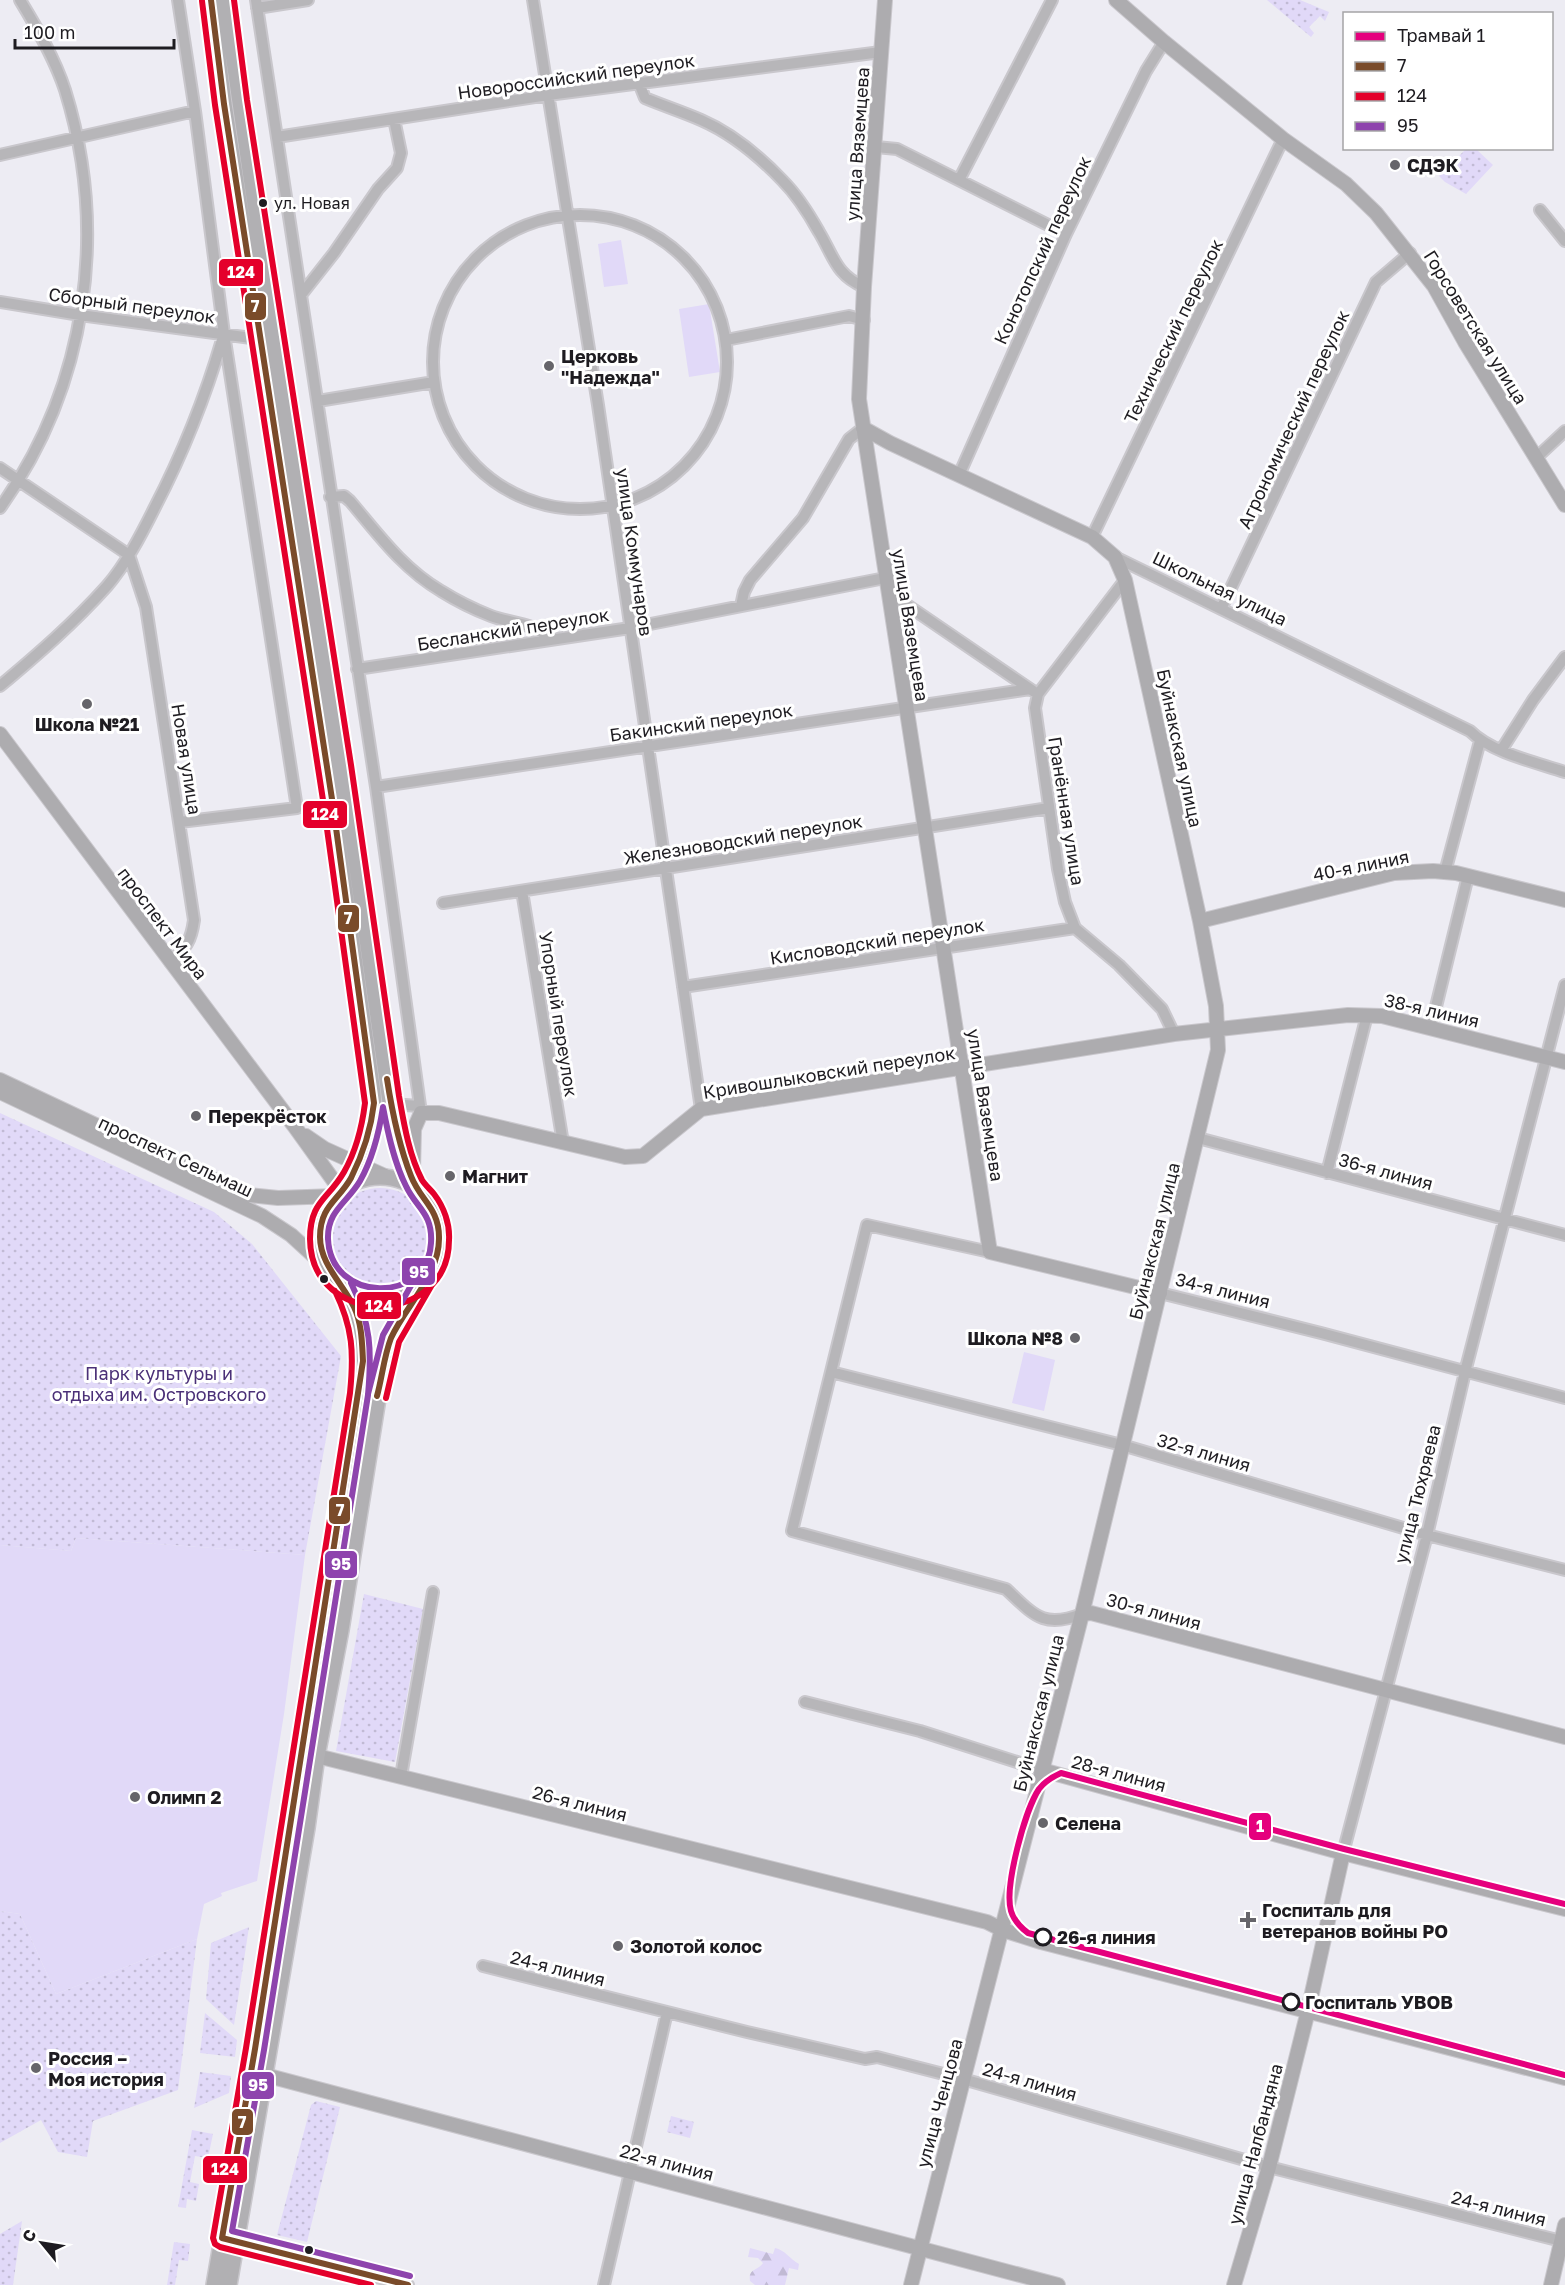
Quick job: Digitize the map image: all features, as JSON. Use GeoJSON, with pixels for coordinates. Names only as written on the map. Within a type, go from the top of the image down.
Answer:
{"type":"FeatureCollection","features":[{"type":"Feature","properties":{"kind":"main road"},"geometry":{"type":"LineString","coordinates":[[211,0],[259,339],[332,799],[374,1103],[371,1126],[356,1165],[341,1192],[323,1215],[320,1229],[320,1248],[327,1268],[343,1287],[358,1317],[363,1361],[255,2049],[230,2240],[229,2285]]}},
{"type":"Feature","properties":{"kind":"main road"},"geometry":{"type":"LineString","coordinates":[[214,2285],[230,2240],[266,2075],[383,1367],[391,1339],[436,1262],[441,1236],[435,1213],[414,1182],[391,1104],[347,798],[225,0]]}},
{"type":"Feature","properties":{"kind":"main road"},"geometry":{"type":"LineString","coordinates":[[341,1192],[366,1179],[387,1177],[414,1182]]}},
{"type":"Feature","properties":{"kind":"main road"},"geometry":{"type":"LineString","coordinates":[[343,1287],[358,1295],[383,1299],[404,1294],[425,1279]]}},
{"type":"Feature","properties":{"kind":"street"},"geometry":{"type":"LineString","coordinates":[[0,508],[20,481],[47,427],[60,394],[80,315],[87,270],[88,228],[77,138],[64,88],[37,29],[20,0]]}},
{"type":"Feature","properties":{"kind":"street"},"geometry":{"type":"LineString","coordinates":[[178,0],[224,334],[297,808],[180,822]]}},
{"type":"Feature","properties":{"kind":"street"},"geometry":{"type":"LineString","coordinates":[[308,0],[256,4],[318,401],[320,429],[376,787],[405,991],[420,1109],[414,1130],[414,1182]]}},
{"type":"Feature","properties":{"kind":"street","name":"улица Коммунаров"},"geometry":{"type":"LineString","coordinates":[[533,0],[568,215],[701,1108]]}},
{"type":"Feature","properties":{"kind":"street","name":"улица Вяземцева"},"geometry":{"type":"LineString","coordinates":[[885,0],[864,287],[859,399],[990,1252]]}},
{"type":"Feature","properties":{"kind":"street"},"geometry":{"type":"LineString","coordinates":[[959,180],[1052,0]]}},
{"type":"Feature","properties":{"kind":"street","name":"Горсоветская улица"},"geometry":{"type":"LineString","coordinates":[[1116,0],[1283,139],[1346,184],[1376,213],[1434,286],[1565,505]]}},
{"type":"Feature","properties":{"kind":"street","name":"Конотопский переулок"},"geometry":{"type":"LineString","coordinates":[[959,475],[1066,234],[1146,71],[1164,42]]}},
{"type":"Feature","properties":{"kind":"street","name":"Новороссийский переулок"},"geometry":{"type":"LineString","coordinates":[[276,137],[548,95],[881,52]]}},
{"type":"Feature","properties":{"kind":"street"},"geometry":{"type":"LineString","coordinates":[[639,83],[645,98],[704,121],[761,159],[806,210],[839,270],[854,283],[864,287]]}},
{"type":"Feature","properties":{"kind":"street"},"geometry":{"type":"LineString","coordinates":[[0,154],[195,111]]}},
{"type":"Feature","properties":{"kind":"street"},"geometry":{"type":"LineString","coordinates":[[301,295],[334,254],[378,189],[397,168],[401,153],[394,119]]}},
{"type":"Feature","properties":{"kind":"street","name":"Технический переулок"},"geometry":{"type":"LineString","coordinates":[[1092,537],[1283,139]]}},
{"type":"Feature","properties":{"kind":"street"},"geometry":{"type":"LineString","coordinates":[[876,147],[897,149],[1066,234]]}},
{"type":"Feature","properties":{"kind":"street"},"geometry":{"type":"LineString","coordinates":[[1540,210],[1565,241]]}},
{"type":"Feature","properties":{"kind":"street"},"geometry":{"type":"LineString","coordinates":[[594,214],[628,222],[657,236],[687,260],[707,287],[721,317],[726,340],[728,359],[725,389],[717,418],[702,445],[684,467],[663,484],[634,500],[589,510],[553,508],[530,501],[498,485],[484,475],[464,453],[448,428],[439,405],[434,382],[433,353],[437,326],[450,292],[465,270],[485,249],[513,231],[538,220],[568,215],[594,214]]}},
{"type":"Feature","properties":{"kind":"street","name":"Агрономический переулок"},"geometry":{"type":"LineString","coordinates":[[1221,609],[1376,282],[1410,253]]}},
{"type":"Feature","properties":{"kind":"street","name":"Сборный переулок"},"geometry":{"type":"LineString","coordinates":[[0,302],[259,339]]}},
{"type":"Feature","properties":{"kind":"street"},"geometry":{"type":"LineString","coordinates":[[726,340],[849,316],[864,320]]}},
{"type":"Feature","properties":{"kind":"street"},"geometry":{"type":"LineString","coordinates":[[0,686],[67,628],[108,585],[129,555],[161,495],[187,438],[210,383],[224,334]]}},
{"type":"Feature","properties":{"kind":"street"},"geometry":{"type":"LineString","coordinates":[[318,401],[434,382]]}},
{"type":"Feature","properties":{"kind":"street"},"geometry":{"type":"LineString","coordinates":[[741,606],[744,591],[750,580],[803,518],[849,439],[863,428]]}},
{"type":"Feature","properties":{"kind":"street","name":"Школьная улица"},"geometry":{"type":"LineString","coordinates":[[863,428],[1092,537],[1115,557],[1470,731],[1480,741],[1565,772]]}},
{"type":"Feature","properties":{"kind":"street"},"geometry":{"type":"LineString","coordinates":[[1536,458],[1565,431]]}},
{"type":"Feature","properties":{"kind":"street"},"geometry":{"type":"LineString","coordinates":[[0,468],[129,555]]}},
{"type":"Feature","properties":{"kind":"street"},"geometry":{"type":"LineString","coordinates":[[330,496],[344,496],[350,501],[396,557],[440,591],[491,616],[536,628],[544,632],[549,639]]}},
{"type":"Feature","properties":{"kind":"street","name":"Новая улица"},"geometry":{"type":"LineString","coordinates":[[129,555],[146,607],[194,920],[192,935],[185,949],[170,962]]}},
{"type":"Feature","properties":{"kind":"street","name":"Буйнакская улица"},"geometry":{"type":"LineString","coordinates":[[1003,1930],[1218,1050],[1216,1006],[1200,921],[1125,580],[1115,557]]}},
{"type":"Feature","properties":{"kind":"street"},"geometry":{"type":"LineString","coordinates":[[887,585],[1034,692],[1125,580]]}},
{"type":"Feature","properties":{"kind":"street","name":"Бесланский переулок"},"geometry":{"type":"LineString","coordinates":[[357,669],[630,628],[741,606],[887,585]]}},
{"type":"Feature","properties":{"kind":"street"},"geometry":{"type":"LineString","coordinates":[[1502,749],[1533,700],[1565,657]]}},
{"type":"Feature","properties":{"kind":"street","name":"Бакинский переулок"},"geometry":{"type":"LineString","coordinates":[[376,787],[647,746],[1034,692]]}},
{"type":"Feature","properties":{"kind":"street","name":"Гранённая улица"},"geometry":{"type":"LineString","coordinates":[[1034,692],[1049,808],[1065,902],[1075,928],[1119,965],[1162,1009],[1174,1034]]}},
{"type":"Feature","properties":{"kind":"street","name":"проспект Мира"},"geometry":{"type":"LineString","coordinates":[[0,734],[299,1132],[341,1192]]}},
{"type":"Feature","properties":{"kind":"street"},"geometry":{"type":"LineString","coordinates":[[1445,872],[1480,741]]}},
{"type":"Feature","properties":{"kind":"street","name":"Железноводский переулок"},"geometry":{"type":"LineString","coordinates":[[443,903],[1049,808]]}},
{"type":"Feature","properties":{"kind":"street","name":"40-я линия"},"geometry":{"type":"LineString","coordinates":[[1200,921],[1394,873],[1445,872],[1565,900]]}},
{"type":"Feature","properties":{"kind":"street"},"geometry":{"type":"LineString","coordinates":[[1431,1027],[1468,876]]}},
{"type":"Feature","properties":{"kind":"street","name":"Упорный переулок"},"geometry":{"type":"LineString","coordinates":[[522,891],[563,1143]]}},
{"type":"Feature","properties":{"kind":"street","name":"Кисловодский переулок"},"geometry":{"type":"LineString","coordinates":[[683,987],[1075,928]]}},
{"type":"Feature","properties":{"kind":"street","name":"улица Тюхряева"},"geometry":{"type":"LineString","coordinates":[[1308,2011],[1343,1853],[1427,1535],[1503,1220],[1565,985]]}},
{"type":"Feature","properties":{"kind":"street"},"geometry":{"type":"LineString","coordinates":[[1327,1173],[1366,1014]]}},
{"type":"Feature","properties":{"kind":"street","name":"38-я линия"},"geometry":{"type":"LineString","coordinates":[[1217,1030],[1366,1014],[1431,1027],[1565,1062]]}},
{"type":"Feature","properties":{"kind":"street","name":"Кривошлыковский переулок"},"geometry":{"type":"LineString","coordinates":[[420,1109],[625,1157],[643,1156],[657,1147],[701,1108],[963,1069],[1174,1034],[1217,1030]]}},
{"type":"Feature","properties":{"kind":"street","name":"проспект Сельмаш"},"geometry":{"type":"LineString","coordinates":[[0,1080],[250,1195],[278,1198],[341,1192]]}},
{"type":"Feature","properties":{"kind":"street","name":"проспект Сельмаш"},"geometry":{"type":"LineString","coordinates":[[0,1092],[262,1216],[291,1235],[327,1268]]}},
{"type":"Feature","properties":{"kind":"street"},"geometry":{"type":"LineString","coordinates":[[391,1104],[420,1109]]}},
{"type":"Feature","properties":{"kind":"street","name":"проспект Мира"},"geometry":{"type":"LineString","coordinates":[[299,1132],[356,1165],[387,1177]]}},
{"type":"Feature","properties":{"kind":"street","name":"36-я линия"},"geometry":{"type":"LineString","coordinates":[[1198,1138],[1565,1235]]}},
{"type":"Feature","properties":{"kind":"street","name":"34-я линия"},"geometry":{"type":"LineString","coordinates":[[831,1372],[867,1225],[1160,1293],[1565,1398]]}},
{"type":"Feature","properties":{"kind":"street","name":"32-я линия"},"geometry":{"type":"LineString","coordinates":[[831,1372],[1122,1445],[1427,1535],[1565,1570]]}},
{"type":"Feature","properties":{"kind":"street","name":"30-я линия"},"geometry":{"type":"LineString","coordinates":[[831,1372],[792,1531],[1006,1589],[1044,1620],[1066,1621],[1091,1613],[1565,1737]]}},
{"type":"Feature","properties":{"kind":"street"},"geometry":{"type":"LineString","coordinates":[[401,1776],[433,1592]]}},
{"type":"Feature","properties":{"kind":"street","name":"28-я линия"},"geometry":{"type":"LineString","coordinates":[[805,1702],[920,1731],[1042,1770],[1343,1853],[1565,1909]]}},
{"type":"Feature","properties":{"kind":"street","name":"26-я линия"},"geometry":{"type":"LineString","coordinates":[[317,1756],[987,1922],[1003,1930],[1565,2078]]}},
{"type":"Feature","properties":{"kind":"street","name":"улица Ченцова"},"geometry":{"type":"LineString","coordinates":[[911,2285],[1003,1930]]}},
{"type":"Feature","properties":{"kind":"street","name":"24-я линия"},"geometry":{"type":"LineString","coordinates":[[483,1966],[758,2035],[866,2059],[877,2058],[963,2079],[1269,2167],[1563,2242]]}},
{"type":"Feature","properties":{"kind":"street","name":"улица Налбандяна"},"geometry":{"type":"LineString","coordinates":[[1234,2285],[1269,2167],[1308,2011]]}},
{"type":"Feature","properties":{"kind":"street"},"geometry":{"type":"LineString","coordinates":[[604,2285],[667,2012]]}},
{"type":"Feature","properties":{"kind":"street","name":"22-я линия"},"geometry":{"type":"LineString","coordinates":[[266,2075],[1058,2285]]}},
{"type":"Feature","properties":{"kind":"street"},"geometry":{"type":"LineString","coordinates":[[1551,2285],[1563,2242],[1565,2225]]}},
{"type":"Feature","properties":{"kind":"street"},"geometry":{"type":"LineString","coordinates":[[230,2240],[408,2285]]}},
{"type":"Feature","properties":{"kind":"green space"},"geometry":{"type":"Polygon","coordinates":[[[1267,0],[1300,0],[1329,12],[1325,21],[1320,16],[1309,27],[1314,33],[1311,37],[1267,0]]]}},
{"type":"Feature","properties":{"kind":"green space"},"geometry":{"type":"Polygon","coordinates":[[[1465,150],[1477,150],[1493,165],[1466,194],[1439,176],[1465,150]]]}},
{"type":"Feature","properties":{"kind":"green space"},"geometry":{"type":"Polygon","coordinates":[[[621,240],[628,284],[604,287],[598,244],[621,240]]]}},
{"type":"Feature","properties":{"kind":"green space"},"geometry":{"type":"Polygon","coordinates":[[[709,304],[720,372],[689,377],[679,309],[709,304]]]}},
{"type":"Feature","properties":{"kind":"green space","name":"Парк культуры и отдыха им. Островского"},"geometry":{"type":"Polygon","coordinates":[[[0,1113],[214,1212],[252,1244],[341,1356],[305,1555],[76,1538],[71,1551],[0,1545],[0,1113]]]}},
{"type":"Feature","properties":{"kind":"green space"},"geometry":{"type":"Polygon","coordinates":[[[380,1188],[399,1192],[415,1203],[426,1219],[430,1238],[426,1257],[415,1273],[399,1284],[380,1288],[361,1284],[345,1273],[334,1257],[330,1238],[334,1219],[345,1203],[361,1192],[380,1188]]]}},
{"type":"Feature","properties":{"kind":"green space"},"geometry":{"type":"Polygon","coordinates":[[[1024,1352],[1055,1360],[1044,1411],[1012,1403],[1024,1352]]]}},
{"type":"Feature","properties":{"kind":"green space","name":"Олимп 2"},"geometry":{"type":"Polygon","coordinates":[[[76,1538],[305,1555],[284,1714],[257,1881],[221,1893],[222,1896],[204,1904],[197,1939],[56,1994],[20,1914],[0,1911],[0,1545],[71,1551],[76,1538]]]}},
{"type":"Feature","properties":{"kind":"green space"},"geometry":{"type":"Polygon","coordinates":[[[364,1594],[423,1609],[395,1762],[336,1751],[364,1594]]]}},
{"type":"Feature","properties":{"kind":"green space"},"geometry":{"type":"Polygon","coordinates":[[[0,1911],[20,1914],[56,1994],[197,1939],[178,2090],[93,2121],[87,2157],[58,2152],[41,2120],[0,2143],[0,1911]]]}},
{"type":"Feature","properties":{"kind":"green space"},"geometry":{"type":"Polygon","coordinates":[[[249,1927],[234,2025],[206,1999],[211,1943],[249,1927]]]}},
{"type":"Feature","properties":{"kind":"green space"},"geometry":{"type":"Polygon","coordinates":[[[205,2013],[237,2040],[235,2057],[200,2053],[205,2013]]]}},
{"type":"Feature","properties":{"kind":"green space"},"geometry":{"type":"Polygon","coordinates":[[[200,2072],[231,2076],[229,2093],[194,2108],[200,2072]]]}},
{"type":"Feature","properties":{"kind":"green space"},"geometry":{"type":"Polygon","coordinates":[[[316,2101],[340,2107],[307,2242],[277,2235],[311,2105],[316,2101]]]}},
{"type":"Feature","properties":{"kind":"green space"},"geometry":{"type":"Polygon","coordinates":[[[671,2116],[694,2122],[690,2138],[667,2132],[671,2116]]]}},
{"type":"Feature","properties":{"kind":"green space"},"geometry":{"type":"Polygon","coordinates":[[[192,2130],[213,2134],[208,2158],[195,2156],[190,2182],[199,2184],[196,2201],[187,2199],[186,2208],[178,2207],[192,2130]]]}},
{"type":"Feature","properties":{"kind":"green space"},"geometry":{"type":"Polygon","coordinates":[[[22,2221],[13,2285],[0,2285],[0,2234],[22,2221]]]}},
{"type":"Feature","properties":{"kind":"green space"},"geometry":{"type":"Polygon","coordinates":[[[174,2242],[190,2244],[188,2261],[179,2260],[175,2285],[167,2285],[174,2242]]]}},
{"type":"Feature","properties":{"kind":"green space"},"geometry":{"type":"Polygon","coordinates":[[[750,2248],[773,2254],[775,2248],[779,2249],[799,2264],[798,2270],[789,2268],[785,2285],[755,2285],[750,2281],[750,2274],[763,2263],[758,2258],[748,2257],[750,2248]]]}},
{"type":"Feature","properties":{"kind":"tram line","name":"1"},"geometry":{"type":"LineString","coordinates":[[1565,1904],[1344,1849],[1061,1773],[1044,1784],[1033,1799],[1017,1849],[1010,1885],[1011,1911],[1020,1926],[1028,1933],[1565,2075]]}},
{"type":"Feature","properties":{"kind":"transit line","name":"7"},"geometry":{"type":"LineString","coordinates":[[211,0],[224,104],[332,799],[374,1103],[363,1151],[351,1178],[326,1211],[321,1227],[321,1247],[324,1256],[357,1313],[363,1361],[255,2049],[222,2238],[408,2285]]}},
{"type":"Feature","properties":{"kind":"transit line","name":"124"},"geometry":{"type":"LineString","coordinates":[[202,1],[215,105],[323,800],[365,1103],[352,1156],[338,1181],[317,1208],[313,1216],[310,1239],[316,1268],[332,1289],[354,1302],[380,1306],[405,1302],[427,1289],[443,1269],[449,1240],[448,1228],[441,1204],[422,1180],[414,1160],[407,1139],[399,1096],[351,765],[247,100],[234,0]]}},
{"type":"Feature","properties":{"kind":"transit line","name":"7"},"geometry":{"type":"LineString","coordinates":[[377,1396],[391,1338],[428,1277],[438,1251],[439,1237],[433,1211],[415,1184],[407,1165],[396,1128],[387,1079]]}},
{"type":"Feature","properties":{"kind":"transit line","name":"95"},"geometry":{"type":"LineString","coordinates":[[383,1107],[398,1167],[410,1194],[427,1218],[431,1243],[426,1263],[414,1277],[398,1286],[380,1288],[361,1285],[345,1276],[333,1260],[328,1239],[334,1214],[355,1189],[369,1163],[383,1107]]}},
{"type":"Feature","properties":{"kind":"transit line","name":"95"},"geometry":{"type":"LineString","coordinates":[[368,1394],[383,1335],[417,1275]]}},
{"type":"Feature","properties":{"kind":"transit line","name":"95"},"geometry":{"type":"LineString","coordinates":[[351,1283],[366,1324],[370,1351],[368,1395],[264,2050],[232,2231],[410,2276]]}},
{"type":"Feature","properties":{"kind":"transit line","name":"124"},"geometry":{"type":"LineString","coordinates":[[386,1398],[399,1342],[433,1283]]}},
{"type":"Feature","properties":{"kind":"transit line","name":"124"},"geometry":{"type":"LineString","coordinates":[[335,1291],[346,1317],[351,1341],[350,1393],[246,2048],[213,2238],[215,2244],[220,2247],[371,2285]]}},
{"type":"Feature","properties":{"kind":"place","name":"СДЭК"},"geometry":{"type":"Point","coordinates":[1395,165]}},
{"type":"Feature","properties":{"kind":"place","name":"ул. Новая"},"geometry":{"type":"Point","coordinates":[263,203]}},
{"type":"Feature","properties":{"kind":"place","name":"Церковь \"Надежда\""},"geometry":{"type":"Point","coordinates":[549,366]}},
{"type":"Feature","properties":{"kind":"place","name":"Школа №21"},"geometry":{"type":"Point","coordinates":[87,704]}},
{"type":"Feature","properties":{"kind":"place","name":"Перекрёсток"},"geometry":{"type":"Point","coordinates":[196,1116]}},
{"type":"Feature","properties":{"kind":"place","name":"Магнит"},"geometry":{"type":"Point","coordinates":[450,1176]}},
{"type":"Feature","properties":{"kind":"place","name":"Школа №8"},"geometry":{"type":"Point","coordinates":[1075,1338]}},
{"type":"Feature","properties":{"kind":"place","name":"Олимп 2"},"geometry":{"type":"Point","coordinates":[135,1797]}},
{"type":"Feature","properties":{"kind":"place","name":"Селена"},"geometry":{"type":"Point","coordinates":[1043,1823]}},
{"type":"Feature","properties":{"kind":"place","name":"Госпиталь для ветеранов войны РО"},"geometry":{"type":"Point","coordinates":[1248,1920]}},
{"type":"Feature","properties":{"kind":"place","name":"26-я линия"},"geometry":{"type":"Point","coordinates":[1043,1937]}},
{"type":"Feature","properties":{"kind":"place","name":"Золотой колос"},"geometry":{"type":"Point","coordinates":[618,1946]}},
{"type":"Feature","properties":{"kind":"place","name":"Госпиталь УВОВ"},"geometry":{"type":"Point","coordinates":[1291,2002]}},
{"type":"Feature","properties":{"kind":"place","name":"Россия – Моя история"},"geometry":{"type":"Point","coordinates":[36,2068]}}]}
